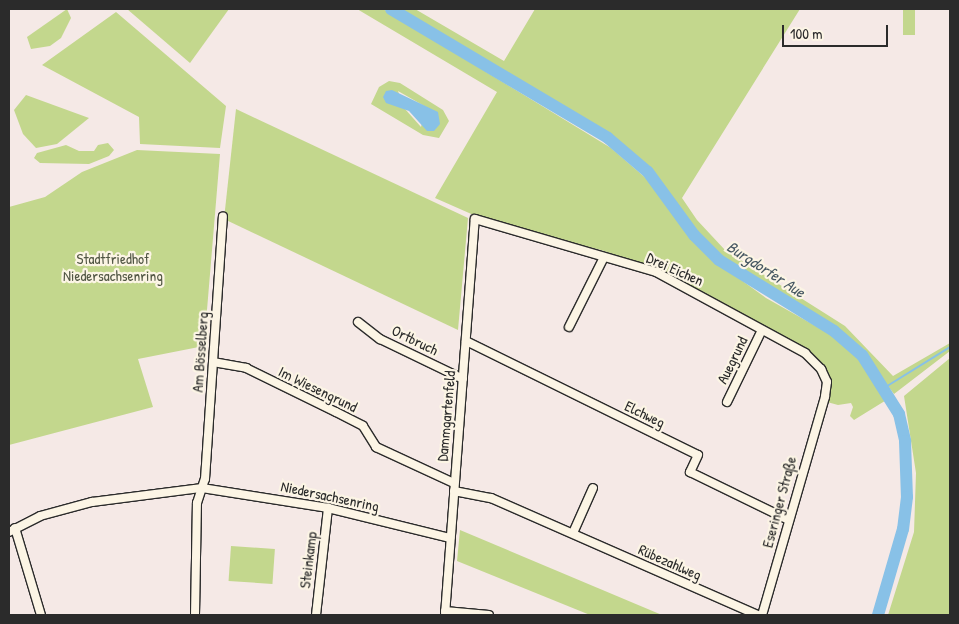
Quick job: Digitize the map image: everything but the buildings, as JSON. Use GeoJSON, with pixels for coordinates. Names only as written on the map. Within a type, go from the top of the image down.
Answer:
{"type":"FeatureCollection","features":[{"type":"Feature","properties":{"kind":"street","name":"Am Bösselberg"},"geometry":{"type":"LineString","coordinates":[[202,488],[223,218]]}},
{"type":"Feature","properties":{"kind":"street","name":"Drei Eichen"},"geometry":{"type":"LineString","coordinates":[[475,219],[656,272],[805,352],[821,368],[827,382],[825,397]]}},
{"type":"Feature","properties":{"kind":"street","name":"Dammgartenfeld"},"geometry":{"type":"LineString","coordinates":[[445,613],[475,219]]}},
{"type":"Feature","properties":{"kind":"street"},"geometry":{"type":"LineString","coordinates":[[569,327],[604,256]]}},
{"type":"Feature","properties":{"kind":"street","name":"Ortbruch"},"geometry":{"type":"LineString","coordinates":[[358,322],[380,339],[463,379]]}},
{"type":"Feature","properties":{"kind":"street","name":"Auegrund"},"geometry":{"type":"LineString","coordinates":[[727,402],[762,330]]}},
{"type":"Feature","properties":{"kind":"street","name":"Elchweg"},"geometry":{"type":"LineString","coordinates":[[466,341],[698,455],[690,472],[789,520]]}},
{"type":"Feature","properties":{"kind":"street","name":"Im Wiesengrund"},"geometry":{"type":"LineString","coordinates":[[213,362],[246,368],[336,412],[362,426],[376,447],[454,487]]}},
{"type":"Feature","properties":{"kind":"street","name":"Eseringer Straße"},"geometry":{"type":"LineString","coordinates":[[762,615],[825,397]]}},
{"type":"Feature","properties":{"kind":"street","name":"Rübezahlweg"},"geometry":{"type":"LineString","coordinates":[[454,487],[491,498],[757,615]]}},
{"type":"Feature","properties":{"kind":"street"},"geometry":{"type":"LineString","coordinates":[[195,615],[194,570],[197,503],[202,488]]}},
{"type":"Feature","properties":{"kind":"street","name":"Niedersachsenring"},"geometry":{"type":"LineString","coordinates":[[12,530],[40,516],[92,502],[202,488],[328,508],[450,538]]}},
{"type":"Feature","properties":{"kind":"street"},"geometry":{"type":"LineString","coordinates":[[573,533],[593,488]]}},
{"type":"Feature","properties":{"kind":"street","name":"Steinkamp"},"geometry":{"type":"LineString","coordinates":[[316,615],[328,508]]}},
{"type":"Feature","properties":{"kind":"street"},"geometry":{"type":"LineString","coordinates":[[12,530],[41,615]]}},
{"type":"Feature","properties":{"kind":"street"},"geometry":{"type":"LineString","coordinates":[[445,613],[488,615]]}},
{"type":"Feature","properties":{"kind":"green space"},"geometry":{"type":"Polygon","coordinates":[[[67,9],[71,18],[61,38],[50,46],[31,49],[27,37],[67,9]]]}},
{"type":"Feature","properties":{"kind":"green space"},"geometry":{"type":"Polygon","coordinates":[[[127,9],[229,9],[190,63],[127,9]]]}},
{"type":"Feature","properties":{"kind":"green space"},"geometry":{"type":"Polygon","coordinates":[[[357,9],[383,9],[611,148],[648,180],[708,256],[766,298],[837,338],[862,363],[888,399],[854,420],[850,416],[853,407],[851,403],[838,405],[827,402],[830,381],[824,366],[812,353],[657,269],[601,250],[494,224],[435,198],[497,92],[357,9]]]}},
{"type":"Feature","properties":{"kind":"green space"},"geometry":{"type":"Polygon","coordinates":[[[396,9],[415,9],[504,61],[535,9],[800,9],[682,198],[697,220],[725,250],[845,326],[893,376],[950,343],[950,351],[894,394],[864,354],[836,330],[720,258],[698,235],[650,170],[609,136],[396,9]]]}},
{"type":"Feature","properties":{"kind":"green space"},"geometry":{"type":"Polygon","coordinates":[[[903,9],[915,9],[915,35],[903,35],[903,9]]]}},
{"type":"Feature","properties":{"kind":"green space"},"geometry":{"type":"Polygon","coordinates":[[[116,12],[226,106],[220,148],[140,144],[139,117],[42,65],[116,12]]]}},
{"type":"Feature","properties":{"kind":"green space"},"geometry":{"type":"Polygon","coordinates":[[[389,81],[400,83],[443,110],[449,121],[439,138],[423,135],[371,104],[379,87],[389,81]],[[398,91],[405,109],[421,127],[426,107],[398,91]]]}},
{"type":"Feature","properties":{"kind":"green space"},"geometry":{"type":"Polygon","coordinates":[[[26,95],[89,118],[57,144],[36,148],[23,134],[14,110],[26,95]]]}},
{"type":"Feature","properties":{"kind":"green space"},"geometry":{"type":"Polygon","coordinates":[[[236,109],[468,218],[458,330],[224,219],[236,109]]]}},
{"type":"Feature","properties":{"kind":"green space"},"geometry":{"type":"Polygon","coordinates":[[[108,143],[114,150],[109,156],[89,164],[40,163],[34,158],[37,153],[66,145],[79,151],[94,151],[98,145],[108,143]]]}},
{"type":"Feature","properties":{"kind":"green space","name":"Stadtfriedhof Niedersachsenring"},"geometry":{"type":"Polygon","coordinates":[[[137,150],[220,154],[204,346],[138,359],[153,407],[9,445],[9,207],[45,197],[82,172],[137,150]]]}},
{"type":"Feature","properties":{"kind":"green space"},"geometry":{"type":"Polygon","coordinates":[[[950,358],[950,615],[888,615],[914,532],[916,473],[904,396],[950,358]]]}},
{"type":"Feature","properties":{"kind":"green space"},"geometry":{"type":"Polygon","coordinates":[[[460,530],[662,615],[590,615],[457,561],[460,530]]]}},
{"type":"Feature","properties":{"kind":"green space"},"geometry":{"type":"Polygon","coordinates":[[[231,546],[275,549],[272,584],[229,581],[231,546]]]}},
{"type":"Feature","properties":{"kind":"water"},"geometry":{"type":"Polygon","coordinates":[[[392,90],[438,112],[440,124],[434,131],[427,131],[409,111],[386,103],[383,97],[386,91],[392,90]]]}},
{"type":"Feature","properties":{"kind":"waterway","name":"Burgdorfer Aue"},"geometry":{"type":"LineString","coordinates":[[391,9],[608,138],[648,172],[694,235],[719,260],[834,331],[862,355],[899,414],[905,441],[907,497],[903,529],[878,615]]}},
{"type":"Feature","properties":{"kind":"waterway"},"geometry":{"type":"LineString","coordinates":[[884,388],[950,347]]}}]}
